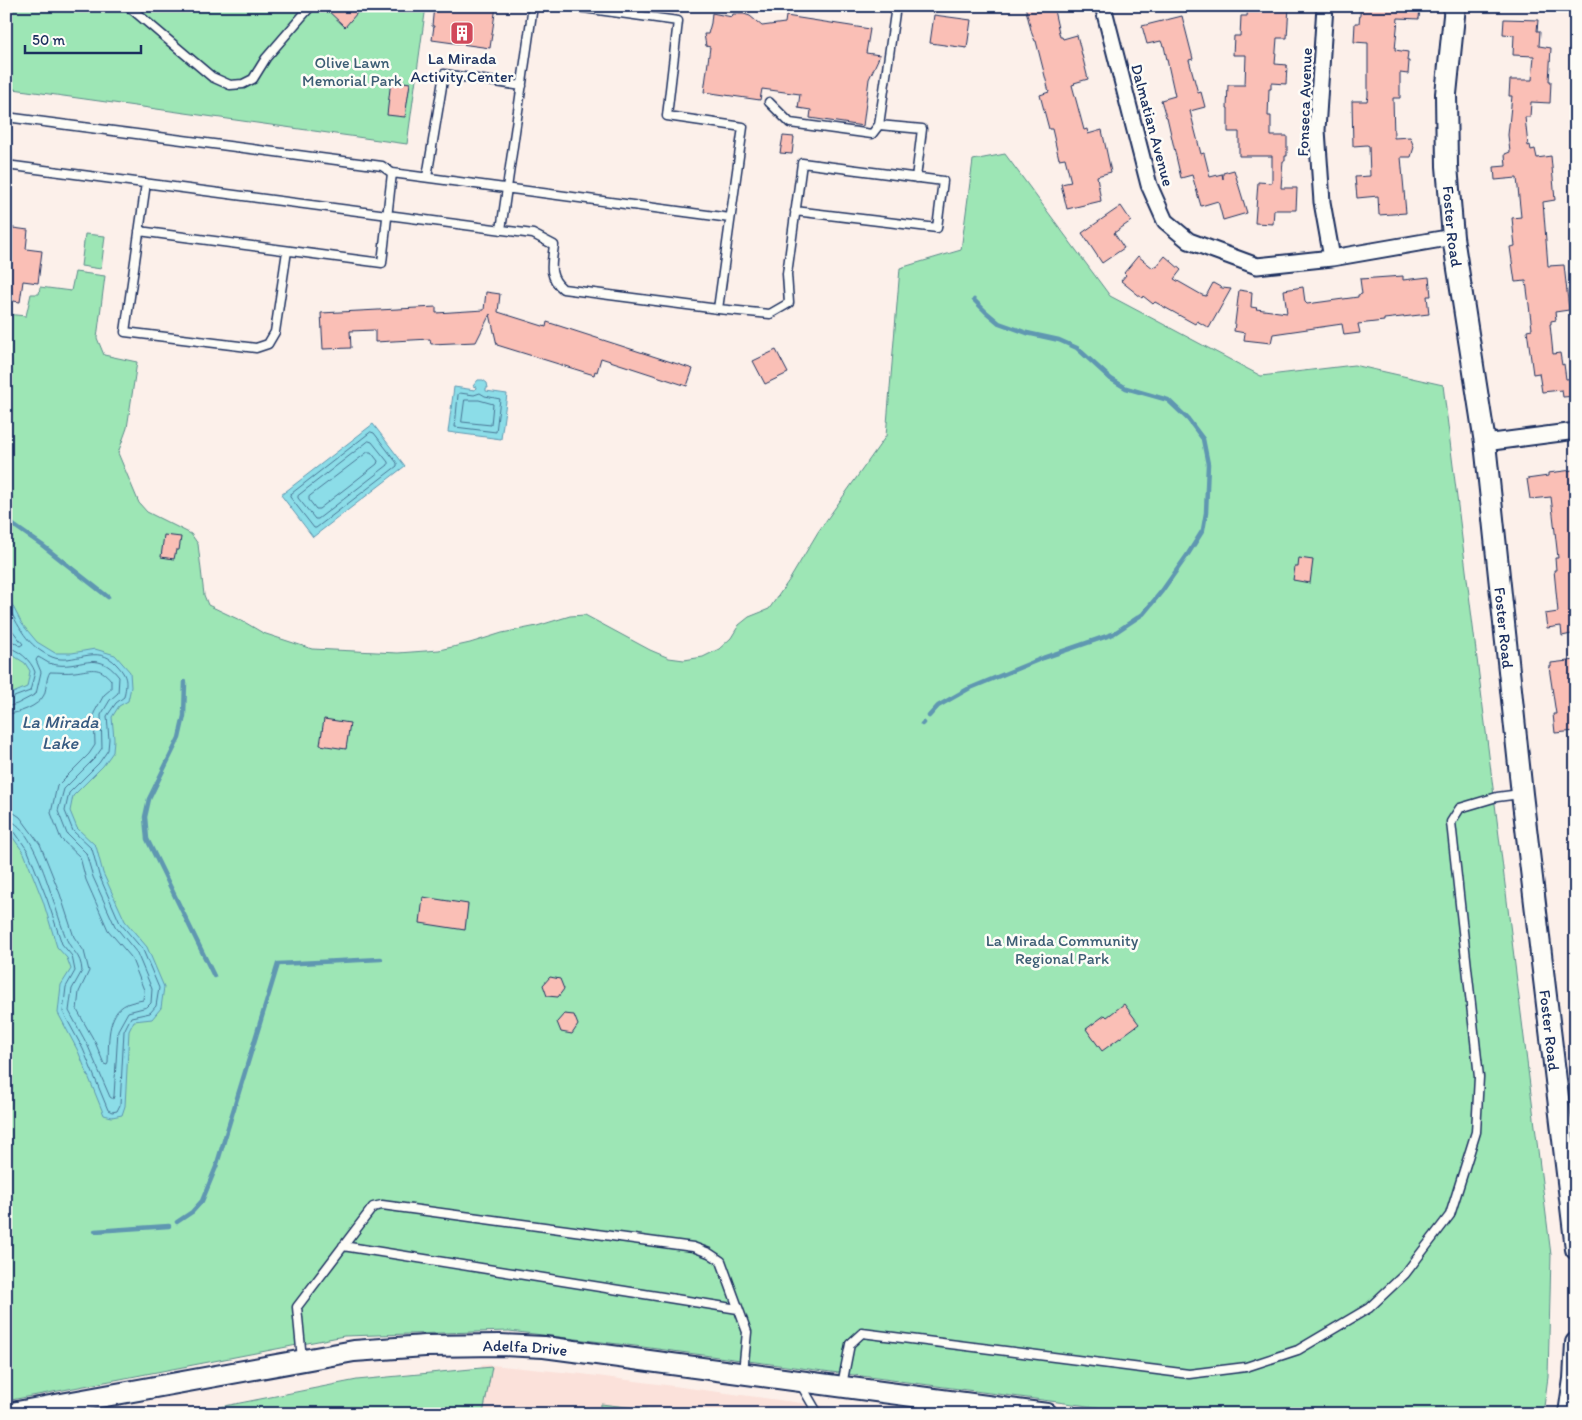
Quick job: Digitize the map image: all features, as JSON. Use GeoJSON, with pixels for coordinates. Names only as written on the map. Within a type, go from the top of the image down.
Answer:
{"type":"FeatureCollection","features":[{"type":"Feature","properties":{"kind":"street","name":"Dalmatian Avenue"},"geometry":{"type":"LineString","coordinates":[[1103,6],[1149,185],[1165,221],[1189,242],[1257,266],[1332,258],[1453,237]]}},
{"type":"Feature","properties":{"kind":"street","name":"Fonseca Avenue"},"geometry":{"type":"LineString","coordinates":[[1325,6],[1317,130],[1322,202],[1332,258]]}},
{"type":"Feature","properties":{"kind":"street","name":"Foster Road"},"geometry":{"type":"LineString","coordinates":[[1455,6],[1446,94],[1447,166],[1453,237],[1485,443],[1522,794],[1576,1249]]}},
{"type":"Feature","properties":{"kind":"street"},"geometry":{"type":"LineString","coordinates":[[1485,443],[1576,431]]}},
{"type":"Feature","properties":{"kind":"street"},"geometry":{"type":"LineString","coordinates":[[1569,1414],[1574,1379],[1576,1343]]}},
{"type":"Feature","properties":{"kind":"street","name":"Adelfa Drive"},"geometry":{"type":"LineString","coordinates":[[6,1414],[354,1351],[425,1346],[500,1344],[544,1347],[1047,1414]]}},
{"type":"Feature","properties":{"kind":"lane"},"geometry":{"type":"LineString","coordinates":[[128,6],[212,77],[230,85],[242,84],[253,79],[266,58],[311,6]]}},
{"type":"Feature","properties":{"kind":"lane"},"geometry":{"type":"LineString","coordinates":[[501,230],[533,6]]}},
{"type":"Feature","properties":{"kind":"lane"},"geometry":{"type":"LineString","coordinates":[[569,6],[678,21],[667,116],[743,127],[718,309]]}},
{"type":"Feature","properties":{"kind":"lane"},"geometry":{"type":"LineString","coordinates":[[769,102],[790,123],[872,134],[879,125],[896,6]]}},
{"type":"Feature","properties":{"kind":"lane"},"geometry":{"type":"LineString","coordinates":[[427,177],[444,74],[522,86]]}},
{"type":"Feature","properties":{"kind":"lane"},"geometry":{"type":"LineString","coordinates":[[6,117],[382,166],[392,173],[730,218]]}},
{"type":"Feature","properties":{"kind":"lane"},"geometry":{"type":"LineString","coordinates":[[879,125],[922,130],[916,178]]}},
{"type":"Feature","properties":{"kind":"lane"},"geometry":{"type":"LineString","coordinates":[[6,165],[533,234],[554,244],[552,274],[556,283],[563,289],[770,314],[789,304],[787,274],[795,211],[802,163],[943,181],[937,228],[795,211]]}},
{"type":"Feature","properties":{"kind":"lane"},"geometry":{"type":"LineString","coordinates":[[139,231],[382,264],[392,173]]}},
{"type":"Feature","properties":{"kind":"lane"},"geometry":{"type":"LineString","coordinates":[[146,183],[125,332],[256,348],[268,344],[275,332],[287,251]]}},
{"type":"Feature","properties":{"kind":"lane"},"geometry":{"type":"LineString","coordinates":[[842,1387],[850,1344],[862,1333],[1189,1374],[1246,1367],[1298,1350],[1369,1308],[1405,1274],[1450,1215],[1476,1132],[1479,1076],[1451,822],[1460,808],[1497,797],[1522,794]]}},
{"type":"Feature","properties":{"kind":"lane"},"geometry":{"type":"LineString","coordinates":[[302,1360],[297,1307],[373,1207],[382,1205],[693,1248],[709,1253],[721,1261],[747,1332],[742,1374]]}},
{"type":"Feature","properties":{"kind":"lane"},"geometry":{"type":"LineString","coordinates":[[343,1246],[738,1308]]}},
{"type":"Feature","properties":{"kind":"lane"},"geometry":{"type":"LineString","coordinates":[[800,1381],[818,1414]]}},
{"type":"Feature","properties":{"kind":"shaded area"},"geometry":{"type":"Polygon","coordinates":[[[482,1364],[582,1374],[885,1414],[473,1414],[482,1364]]]}},
{"type":"Feature","properties":{"kind":"green space","name":"Olive Lawn Memorial Park"},"geometry":{"type":"Polygon","coordinates":[[[6,6],[426,6],[407,144],[6,88],[6,6]]]}},
{"type":"Feature","properties":{"kind":"green space","name":"La Mirada Community Regional Park"},"geometry":{"type":"Polygon","coordinates":[[[1005,154],[1110,296],[1261,376],[1354,365],[1443,385],[1551,1255],[1548,1377],[1543,1414],[1148,1414],[509,1331],[344,1336],[6,1401],[6,314],[26,316],[31,294],[39,294],[40,287],[71,291],[75,272],[105,276],[97,338],[104,355],[137,362],[127,428],[118,453],[139,503],[147,512],[191,534],[198,544],[204,595],[208,605],[263,633],[312,649],[398,653],[439,650],[570,616],[585,615],[650,650],[669,658],[684,660],[703,657],[719,649],[731,638],[739,625],[749,617],[769,609],[790,579],[818,532],[886,436],[900,268],[961,250],[973,160],[1005,154]]]}},
{"type":"Feature","properties":{"kind":"green space"},"geometry":{"type":"Polygon","coordinates":[[[85,234],[105,236],[101,269],[81,266],[85,234]]]}},
{"type":"Feature","properties":{"kind":"green space"},"geometry":{"type":"Polygon","coordinates":[[[492,1367],[483,1414],[184,1414],[357,1380],[492,1367]]]}},
{"type":"Feature","properties":{"kind":"green space"},"geometry":{"type":"Polygon","coordinates":[[[601,1404],[679,1413],[600,1414],[601,1404]]]}},
{"type":"Feature","properties":{"kind":"water"},"geometry":{"type":"Polygon","coordinates":[[[478,380],[483,380],[487,383],[488,388],[486,388],[486,391],[507,394],[501,439],[448,432],[454,387],[475,390],[476,387],[473,386],[478,380]]]}},
{"type":"Feature","properties":{"kind":"water"},"geometry":{"type":"Polygon","coordinates":[[[373,424],[405,466],[313,537],[281,495],[373,424]]]}},
{"type":"Feature","properties":{"kind":"water","name":"La Mirada Lake"},"geometry":{"type":"Polygon","coordinates":[[[6,593],[22,624],[37,642],[55,653],[72,653],[95,649],[115,655],[130,672],[131,687],[128,701],[119,706],[112,717],[113,752],[103,766],[73,796],[70,811],[77,828],[96,846],[103,873],[125,921],[147,947],[164,987],[161,1008],[152,1019],[134,1021],[129,1031],[125,1106],[122,1115],[112,1117],[104,1115],[78,1051],[58,1013],[61,985],[71,969],[67,958],[57,947],[43,901],[24,853],[6,828],[6,696],[27,687],[30,671],[25,663],[6,651],[6,593]]]}},
{"type":"Feature","properties":{"kind":"building"},"geometry":{"type":"Polygon","coordinates":[[[323,6],[363,6],[345,27],[323,6]]]}},
{"type":"Feature","properties":{"kind":"building","name":"La Mirada Activity Center"},"geometry":{"type":"Polygon","coordinates":[[[434,6],[496,6],[490,48],[432,40],[434,6]]]}},
{"type":"Feature","properties":{"kind":"building"},"geometry":{"type":"Polygon","coordinates":[[[1025,6],[1053,6],[1060,37],[1063,39],[1077,35],[1088,79],[1072,85],[1084,130],[1087,129],[1088,134],[1102,130],[1111,172],[1097,176],[1101,201],[1067,209],[1061,184],[1071,182],[1065,158],[1059,159],[1052,129],[1049,129],[1040,95],[1049,92],[1025,6]]]}},
{"type":"Feature","properties":{"kind":"building"},"geometry":{"type":"Polygon","coordinates":[[[1248,6],[1289,6],[1287,38],[1277,38],[1275,64],[1287,65],[1286,84],[1271,83],[1268,116],[1271,116],[1271,136],[1287,136],[1287,156],[1285,156],[1285,161],[1283,161],[1281,188],[1297,188],[1296,210],[1274,210],[1273,224],[1255,223],[1258,182],[1272,183],[1272,156],[1239,156],[1239,132],[1228,132],[1228,85],[1245,85],[1246,55],[1233,55],[1234,36],[1240,36],[1241,16],[1247,16],[1248,6]]]}},
{"type":"Feature","properties":{"kind":"building"},"geometry":{"type":"Polygon","coordinates":[[[1361,6],[1420,6],[1419,19],[1398,18],[1395,50],[1408,52],[1407,61],[1409,61],[1408,74],[1400,73],[1400,98],[1393,98],[1394,138],[1410,137],[1414,147],[1411,157],[1401,157],[1406,213],[1379,215],[1378,196],[1357,198],[1355,177],[1370,176],[1369,146],[1353,146],[1352,101],[1367,101],[1368,96],[1368,43],[1354,42],[1355,23],[1359,23],[1361,6]]]}},
{"type":"Feature","properties":{"kind":"building"},"geometry":{"type":"Polygon","coordinates":[[[712,13],[732,17],[733,14],[744,14],[750,16],[762,26],[785,23],[786,16],[870,29],[866,53],[880,55],[869,79],[863,126],[810,118],[811,110],[798,108],[800,94],[762,89],[760,100],[704,92],[710,47],[706,46],[704,34],[708,34],[712,13]]]}},
{"type":"Feature","properties":{"kind":"building"},"geometry":{"type":"Polygon","coordinates":[[[934,15],[971,20],[967,48],[930,43],[934,15]]]}},
{"type":"Feature","properties":{"kind":"building"},"geometry":{"type":"Polygon","coordinates":[[[1182,16],[1193,59],[1189,60],[1198,93],[1201,92],[1205,107],[1190,111],[1201,154],[1204,153],[1210,177],[1222,174],[1223,179],[1223,173],[1234,170],[1247,213],[1223,220],[1218,201],[1201,206],[1192,175],[1181,178],[1167,117],[1161,100],[1175,96],[1164,46],[1161,41],[1147,44],[1142,26],[1182,16]]]}},
{"type":"Feature","properties":{"kind":"building"},"geometry":{"type":"Polygon","coordinates":[[[1504,19],[1538,20],[1537,31],[1540,31],[1539,46],[1551,48],[1550,103],[1531,102],[1530,117],[1525,117],[1528,146],[1530,145],[1531,150],[1535,149],[1537,158],[1551,156],[1555,200],[1543,202],[1548,266],[1564,265],[1569,310],[1555,312],[1556,320],[1551,321],[1553,354],[1560,353],[1566,379],[1576,378],[1576,396],[1563,397],[1562,390],[1542,392],[1539,373],[1533,374],[1527,330],[1532,329],[1526,281],[1515,282],[1510,247],[1515,246],[1512,218],[1521,217],[1517,178],[1495,180],[1494,167],[1506,166],[1505,154],[1510,152],[1508,135],[1512,96],[1509,96],[1510,80],[1532,80],[1534,56],[1513,55],[1514,35],[1503,34],[1504,19]]]}},
{"type":"Feature","properties":{"kind":"building"},"geometry":{"type":"Polygon","coordinates":[[[391,80],[410,83],[405,117],[387,115],[391,80]]]}},
{"type":"Feature","properties":{"kind":"building"},"geometry":{"type":"Polygon","coordinates":[[[783,136],[794,137],[792,154],[780,153],[783,136]]]}},
{"type":"Feature","properties":{"kind":"building"},"geometry":{"type":"Polygon","coordinates":[[[1121,206],[1131,221],[1114,233],[1124,248],[1102,263],[1082,233],[1121,206]]]}},
{"type":"Feature","properties":{"kind":"building"},"geometry":{"type":"Polygon","coordinates":[[[6,227],[28,230],[26,249],[42,251],[38,283],[23,281],[20,302],[6,300],[6,227]]]}},
{"type":"Feature","properties":{"kind":"building"},"geometry":{"type":"Polygon","coordinates":[[[1138,256],[1153,268],[1165,256],[1181,270],[1174,279],[1202,295],[1206,296],[1213,283],[1222,288],[1231,289],[1209,328],[1197,321],[1195,324],[1155,302],[1153,304],[1143,296],[1142,298],[1121,281],[1126,275],[1124,273],[1138,256]]]}},
{"type":"Feature","properties":{"kind":"building"},"geometry":{"type":"Polygon","coordinates":[[[1403,276],[1403,280],[1429,277],[1431,296],[1427,296],[1429,314],[1358,324],[1360,333],[1344,335],[1342,324],[1273,334],[1271,343],[1244,340],[1245,333],[1234,331],[1239,290],[1252,292],[1251,307],[1287,313],[1284,290],[1303,287],[1307,304],[1358,297],[1358,295],[1362,294],[1360,279],[1403,276]]]}},
{"type":"Feature","properties":{"kind":"building"},"geometry":{"type":"Polygon","coordinates":[[[486,292],[500,294],[498,312],[546,327],[547,322],[693,369],[687,386],[601,358],[597,372],[595,371],[594,375],[497,345],[490,314],[476,342],[431,344],[430,339],[375,342],[375,330],[350,331],[351,348],[323,349],[321,313],[436,307],[436,313],[484,310],[486,292]]]}},
{"type":"Feature","properties":{"kind":"building"},"geometry":{"type":"Polygon","coordinates":[[[776,350],[788,373],[765,384],[753,361],[776,350]]]}},
{"type":"Feature","properties":{"kind":"building"},"geometry":{"type":"Polygon","coordinates":[[[1573,470],[1576,473],[1576,633],[1562,636],[1561,626],[1547,628],[1545,614],[1558,612],[1554,570],[1556,570],[1555,558],[1558,558],[1551,497],[1530,499],[1527,479],[1548,476],[1548,473],[1573,470]]]}},
{"type":"Feature","properties":{"kind":"building"},"geometry":{"type":"Polygon","coordinates":[[[164,535],[181,537],[179,550],[176,550],[174,559],[161,557],[164,535]]]}},
{"type":"Feature","properties":{"kind":"building"},"geometry":{"type":"Polygon","coordinates":[[[1299,558],[1313,560],[1310,583],[1293,580],[1299,558]]]}},
{"type":"Feature","properties":{"kind":"building"},"geometry":{"type":"Polygon","coordinates":[[[1576,660],[1576,731],[1555,733],[1553,714],[1556,714],[1549,667],[1551,667],[1551,663],[1576,660]]]}},
{"type":"Feature","properties":{"kind":"building"},"geometry":{"type":"Polygon","coordinates":[[[324,719],[350,723],[346,749],[320,745],[324,719]]]}},
{"type":"Feature","properties":{"kind":"building"},"geometry":{"type":"Polygon","coordinates":[[[423,897],[468,904],[465,930],[420,923],[423,897]]]}},
{"type":"Feature","properties":{"kind":"building"},"geometry":{"type":"Polygon","coordinates":[[[550,977],[560,979],[564,989],[558,997],[547,996],[543,985],[550,977]]]}},
{"type":"Feature","properties":{"kind":"building"},"geometry":{"type":"Polygon","coordinates":[[[1124,1004],[1139,1024],[1102,1051],[1086,1029],[1105,1015],[1107,1017],[1124,1004]]]}},
{"type":"Feature","properties":{"kind":"building"},"geometry":{"type":"Polygon","coordinates":[[[564,1014],[574,1015],[578,1025],[572,1034],[561,1032],[557,1022],[564,1014]]]}},
{"type":"Feature","properties":{"kind":"waterway"},"geometry":{"type":"LineString","coordinates":[[929,716],[938,706],[968,689],[1043,658],[1113,634],[1143,614],[1162,591],[1203,530],[1206,513],[1208,464],[1203,439],[1188,419],[1168,400],[1126,388],[1111,379],[1077,348],[1059,340],[1027,333],[999,323],[974,300]]}},
{"type":"Feature","properties":{"kind":"waterway"},"geometry":{"type":"LineString","coordinates":[[6,520],[42,545],[108,597]]}},
{"type":"Feature","properties":{"kind":"waterway"},"geometry":{"type":"LineString","coordinates":[[185,682],[184,716],[179,738],[149,799],[145,817],[147,839],[214,976]]}},
{"type":"Feature","properties":{"kind":"waterway"},"geometry":{"type":"LineString","coordinates":[[177,1222],[192,1212],[202,1201],[216,1167],[278,964],[381,959]]}},
{"type":"Feature","properties":{"kind":"waterway"},"geometry":{"type":"LineString","coordinates":[[95,1231],[169,1226]]}},
{"type":"Feature","properties":{"kind":"place","name":"La Mirada Activity Center"},"geometry":{"type":"Point","coordinates":[462,33]}}]}
